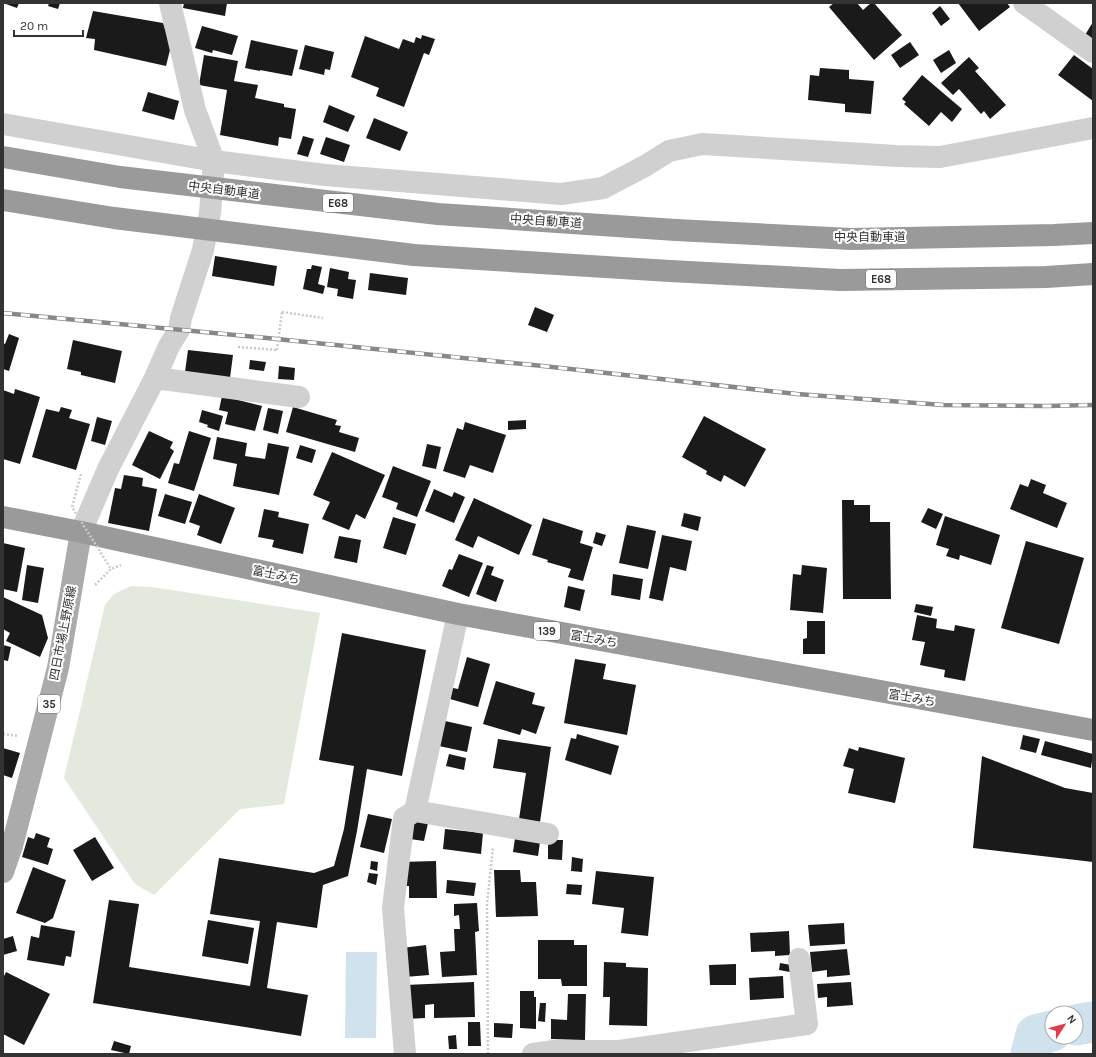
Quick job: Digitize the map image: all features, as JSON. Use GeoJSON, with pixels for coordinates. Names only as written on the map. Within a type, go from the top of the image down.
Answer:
{"type":"FeatureCollection","features":[{"type":"Feature","properties":{"kind":"highway","name":"中央自動車道"},"geometry":{"type":"LineString","coordinates":[[3,157],[120,177],[438,214],[676,230],[851,239],[1093,233]]}},
{"type":"Feature","properties":{"kind":"highway","name":"E68"},"geometry":{"type":"LineString","coordinates":[[3,200],[114,218],[414,255],[840,280],[1046,277],[1093,274]]}},
{"type":"Feature","properties":{"kind":"highway","name":"富士みち"},"geometry":{"type":"LineString","coordinates":[[3,517],[81,532],[458,614],[1093,730]]}},
{"type":"Feature","properties":{"kind":"main road","name":"四日市場上野原線"},"geometry":{"type":"LineString","coordinates":[[3,872],[16,831],[58,668],[81,532]]}},
{"type":"Feature","properties":{"kind":"street"},"geometry":{"type":"LineString","coordinates":[[81,532],[108,470],[155,378],[169,346],[179,330],[180,318],[203,250],[210,213],[214,161],[195,110],[170,3]]}},
{"type":"Feature","properties":{"kind":"street"},"geometry":{"type":"LineString","coordinates":[[1024,3],[1093,52]]}},
{"type":"Feature","properties":{"kind":"street"},"geometry":{"type":"LineString","coordinates":[[3,124],[214,161],[325,175],[561,194],[602,188],[645,166],[669,151],[702,144],[896,156],[940,157],[1093,128]]}},
{"type":"Feature","properties":{"kind":"street"},"geometry":{"type":"LineString","coordinates":[[155,378],[299,397]]}},
{"type":"Feature","properties":{"kind":"street"},"geometry":{"type":"LineString","coordinates":[[415,811],[458,614]]}},
{"type":"Feature","properties":{"kind":"street"},"geometry":{"type":"LineString","coordinates":[[405,1054],[393,908],[404,818],[415,811],[548,834]]}},
{"type":"Feature","properties":{"kind":"street"},"geometry":{"type":"LineString","coordinates":[[534,1054],[554,1052],[619,1051],[807,1024],[799,959]]}},
{"type":"Feature","properties":{"kind":"path"},"geometry":{"type":"LineString","coordinates":[[238,346],[278,350],[282,312],[323,318]]}},
{"type":"Feature","properties":{"kind":"path"},"geometry":{"type":"LineString","coordinates":[[81,474],[72,507],[111,569]]}},
{"type":"Feature","properties":{"kind":"path"},"geometry":{"type":"LineString","coordinates":[[92,591],[94,586],[111,569],[123,565]]}},
{"type":"Feature","properties":{"kind":"path"},"geometry":{"type":"LineString","coordinates":[[488,1054],[488,904],[495,825]]}},
{"type":"Feature","properties":{"kind":"shaded area"},"geometry":{"type":"Polygon","coordinates":[[[131,586],[152,587],[320,613],[284,804],[240,809],[154,895],[135,884],[64,778],[105,605],[114,594],[131,586]]]}},
{"type":"Feature","properties":{"kind":"water"},"geometry":{"type":"Polygon","coordinates":[[[346,952],[377,952],[376,1038],[345,1038],[346,952]]]}},
{"type":"Feature","properties":{"kind":"building"},"geometry":{"type":"Polygon","coordinates":[[[3,3],[19,3],[17,8],[3,3]]]}},
{"type":"Feature","properties":{"kind":"building"},"geometry":{"type":"Polygon","coordinates":[[[49,3],[60,3],[58,9],[48,6],[49,3]]]}},
{"type":"Feature","properties":{"kind":"building"},"geometry":{"type":"Polygon","coordinates":[[[184,3],[227,3],[225,16],[183,8],[184,3]]]}},
{"type":"Feature","properties":{"kind":"building"},"geometry":{"type":"Polygon","coordinates":[[[834,3],[857,3],[863,10],[871,3],[874,3],[902,35],[874,60],[829,7],[834,3]]]}},
{"type":"Feature","properties":{"kind":"building"},"geometry":{"type":"Polygon","coordinates":[[[958,3],[1007,3],[1010,7],[979,31],[958,3]]]}},
{"type":"Feature","properties":{"kind":"building"},"geometry":{"type":"Polygon","coordinates":[[[940,6],[950,19],[941,26],[932,13],[940,6]]]}},
{"type":"Feature","properties":{"kind":"building"},"geometry":{"type":"Polygon","coordinates":[[[93,11],[163,23],[171,46],[166,66],[94,50],[95,39],[86,38],[93,11]]]}},
{"type":"Feature","properties":{"kind":"building"},"geometry":{"type":"Polygon","coordinates":[[[1093,22],[1093,39],[1085,35],[1093,22]]]}},
{"type":"Feature","properties":{"kind":"building"},"geometry":{"type":"Polygon","coordinates":[[[202,26],[238,36],[232,55],[213,50],[212,53],[195,48],[202,26]]]}},
{"type":"Feature","properties":{"kind":"building"},"geometry":{"type":"Polygon","coordinates":[[[422,35],[435,39],[429,55],[424,53],[404,107],[376,96],[379,88],[351,77],[365,36],[399,49],[403,39],[414,43],[416,37],[421,39],[422,35]]]}},
{"type":"Feature","properties":{"kind":"building"},"geometry":{"type":"Polygon","coordinates":[[[251,40],[298,50],[292,76],[245,68],[251,40]]]}},
{"type":"Feature","properties":{"kind":"building"},"geometry":{"type":"Polygon","coordinates":[[[910,42],[919,55],[900,68],[891,55],[910,42]]]}},
{"type":"Feature","properties":{"kind":"building"},"geometry":{"type":"Polygon","coordinates":[[[305,45],[334,52],[330,70],[325,69],[324,75],[299,69],[305,45]]]}},
{"type":"Feature","properties":{"kind":"building"},"geometry":{"type":"Polygon","coordinates":[[[949,50],[956,63],[941,73],[933,60],[949,50]]]}},
{"type":"Feature","properties":{"kind":"building"},"geometry":{"type":"Polygon","coordinates":[[[204,55],[238,61],[234,81],[258,85],[255,98],[284,104],[284,107],[296,109],[291,139],[279,137],[278,146],[220,135],[227,90],[199,85],[204,55]]]}},
{"type":"Feature","properties":{"kind":"building"},"geometry":{"type":"Polygon","coordinates":[[[1074,55],[1093,69],[1093,101],[1058,75],[1074,55]]]}},
{"type":"Feature","properties":{"kind":"building"},"geometry":{"type":"Polygon","coordinates":[[[969,57],[979,68],[975,71],[1006,105],[990,119],[984,111],[981,114],[959,89],[953,95],[941,83],[969,57]]]}},
{"type":"Feature","properties":{"kind":"building"},"geometry":{"type":"Polygon","coordinates":[[[820,68],[849,70],[849,79],[874,81],[871,114],[845,112],[845,104],[808,100],[810,75],[819,76],[820,68]]]}},
{"type":"Feature","properties":{"kind":"building"},"geometry":{"type":"Polygon","coordinates":[[[922,75],[962,109],[952,122],[941,112],[929,126],[904,104],[906,102],[902,99],[922,75]]]}},
{"type":"Feature","properties":{"kind":"building"},"geometry":{"type":"Polygon","coordinates":[[[148,92],[179,101],[174,120],[142,111],[148,92]]]}},
{"type":"Feature","properties":{"kind":"building"},"geometry":{"type":"Polygon","coordinates":[[[329,105],[355,116],[348,132],[323,122],[329,105]]]}},
{"type":"Feature","properties":{"kind":"building"},"geometry":{"type":"Polygon","coordinates":[[[374,118],[408,132],[400,151],[366,138],[374,118]]]}},
{"type":"Feature","properties":{"kind":"building"},"geometry":{"type":"Polygon","coordinates":[[[303,136],[314,139],[308,157],[297,154],[303,136]]]}},
{"type":"Feature","properties":{"kind":"building"},"geometry":{"type":"Polygon","coordinates":[[[326,137],[350,145],[344,162],[320,154],[326,137]]]}},
{"type":"Feature","properties":{"kind":"building"},"geometry":{"type":"Polygon","coordinates":[[[215,256],[277,266],[274,286],[212,276],[215,256]]]}},
{"type":"Feature","properties":{"kind":"building"},"geometry":{"type":"Polygon","coordinates":[[[312,265],[322,267],[318,284],[325,286],[323,294],[303,289],[307,269],[311,269],[312,265]]]}},
{"type":"Feature","properties":{"kind":"building"},"geometry":{"type":"Polygon","coordinates":[[[330,268],[349,272],[348,279],[356,280],[353,299],[337,296],[338,289],[327,287],[330,268]]]}},
{"type":"Feature","properties":{"kind":"building"},"geometry":{"type":"Polygon","coordinates":[[[370,273],[408,278],[406,295],[368,290],[370,273]]]}},
{"type":"Feature","properties":{"kind":"building"},"geometry":{"type":"Polygon","coordinates":[[[535,307],[554,315],[547,332],[528,325],[535,307]]]}},
{"type":"Feature","properties":{"kind":"building"},"geometry":{"type":"Polygon","coordinates":[[[9,334],[19,338],[9,371],[3,369],[3,343],[5,344],[9,334]]]}},
{"type":"Feature","properties":{"kind":"building"},"geometry":{"type":"Polygon","coordinates":[[[73,340],[122,351],[115,383],[81,375],[81,372],[67,369],[73,340]]]}},
{"type":"Feature","properties":{"kind":"building"},"geometry":{"type":"Polygon","coordinates":[[[188,350],[233,355],[230,378],[185,372],[188,350]]]}},
{"type":"Feature","properties":{"kind":"building"},"geometry":{"type":"Polygon","coordinates":[[[250,360],[266,362],[264,371],[249,369],[250,360]]]}},
{"type":"Feature","properties":{"kind":"building"},"geometry":{"type":"Polygon","coordinates":[[[279,366],[295,368],[294,380],[278,379],[279,366]]]}},
{"type":"Feature","properties":{"kind":"building"},"geometry":{"type":"Polygon","coordinates":[[[15,389],[40,397],[20,464],[3,459],[3,390],[14,394],[15,389]]]}},
{"type":"Feature","properties":{"kind":"building"},"geometry":{"type":"Polygon","coordinates":[[[222,396],[262,406],[255,431],[225,424],[228,412],[219,410],[222,396]]]}},
{"type":"Feature","properties":{"kind":"building"},"geometry":{"type":"Polygon","coordinates":[[[61,407],[72,410],[69,418],[90,424],[76,470],[32,457],[46,409],[59,412],[61,407]]]}},
{"type":"Feature","properties":{"kind":"building"},"geometry":{"type":"Polygon","coordinates":[[[293,407],[337,420],[335,425],[341,426],[339,432],[359,438],[355,452],[286,432],[293,407]]]}},
{"type":"Feature","properties":{"kind":"building"},"geometry":{"type":"Polygon","coordinates":[[[268,408],[283,411],[278,434],[263,430],[268,408]]]}},
{"type":"Feature","properties":{"kind":"building"},"geometry":{"type":"Polygon","coordinates":[[[202,410],[223,416],[219,431],[207,427],[208,425],[199,422],[202,410]]]}},
{"type":"Feature","properties":{"kind":"building"},"geometry":{"type":"Polygon","coordinates":[[[704,416],[766,449],[745,487],[724,475],[721,482],[706,474],[707,471],[682,457],[704,416]]]}},
{"type":"Feature","properties":{"kind":"building"},"geometry":{"type":"Polygon","coordinates":[[[97,417],[112,421],[105,445],[91,441],[97,417]]]}},
{"type":"Feature","properties":{"kind":"building"},"geometry":{"type":"Polygon","coordinates":[[[526,420],[526,429],[508,430],[508,421],[526,420]]]}},
{"type":"Feature","properties":{"kind":"building"},"geometry":{"type":"Polygon","coordinates":[[[465,422],[506,435],[493,473],[470,465],[465,478],[443,471],[457,428],[463,430],[465,422]]]}},
{"type":"Feature","properties":{"kind":"building"},"geometry":{"type":"Polygon","coordinates":[[[149,431],[173,442],[170,448],[174,451],[160,479],[132,465],[149,431]]]}},
{"type":"Feature","properties":{"kind":"building"},"geometry":{"type":"Polygon","coordinates":[[[189,431],[211,438],[194,491],[168,483],[174,463],[179,464],[189,431]]]}},
{"type":"Feature","properties":{"kind":"building"},"geometry":{"type":"Polygon","coordinates":[[[217,437],[247,443],[245,456],[265,459],[268,443],[289,447],[279,495],[233,486],[237,464],[213,459],[217,437]]]}},
{"type":"Feature","properties":{"kind":"building"},"geometry":{"type":"Polygon","coordinates":[[[427,444],[441,447],[436,469],[422,466],[427,444]]]}},
{"type":"Feature","properties":{"kind":"building"},"geometry":{"type":"Polygon","coordinates":[[[300,445],[316,450],[312,463],[296,458],[300,445]]]}},
{"type":"Feature","properties":{"kind":"building"},"geometry":{"type":"Polygon","coordinates":[[[332,452],[385,475],[365,519],[356,514],[349,530],[322,519],[330,502],[313,495],[332,452]]]}},
{"type":"Feature","properties":{"kind":"building"},"geometry":{"type":"Polygon","coordinates":[[[393,466],[431,481],[417,517],[396,509],[398,503],[382,497],[393,466]]]}},
{"type":"Feature","properties":{"kind":"building"},"geometry":{"type":"Polygon","coordinates":[[[124,475],[143,478],[142,486],[157,489],[149,531],[108,523],[115,488],[121,489],[124,475]]]}},
{"type":"Feature","properties":{"kind":"building"},"geometry":{"type":"Polygon","coordinates":[[[1031,479],[1046,485],[1043,493],[1067,503],[1057,528],[1010,509],[1020,484],[1028,487],[1031,479]]]}},
{"type":"Feature","properties":{"kind":"building"},"geometry":{"type":"Polygon","coordinates":[[[434,489],[452,497],[454,492],[465,497],[454,523],[425,511],[434,489]]]}},
{"type":"Feature","properties":{"kind":"building"},"geometry":{"type":"Polygon","coordinates":[[[165,494],[192,502],[185,524],[158,516],[165,494]]]}},
{"type":"Feature","properties":{"kind":"building"},"geometry":{"type":"Polygon","coordinates":[[[199,494],[235,508],[221,544],[197,535],[200,526],[189,522],[199,494]]]}},
{"type":"Feature","properties":{"kind":"building"},"geometry":{"type":"Polygon","coordinates":[[[474,498],[532,525],[519,555],[478,536],[473,548],[455,540],[474,498]]]}},
{"type":"Feature","properties":{"kind":"building"},"geometry":{"type":"Polygon","coordinates":[[[842,500],[854,500],[854,505],[870,505],[870,522],[890,522],[891,599],[843,599],[842,500]]]}},
{"type":"Feature","properties":{"kind":"building"},"geometry":{"type":"Polygon","coordinates":[[[928,508],[943,514],[936,529],[921,522],[928,508]]]}},
{"type":"Feature","properties":{"kind":"building"},"geometry":{"type":"Polygon","coordinates":[[[264,509],[279,512],[278,517],[309,524],[303,554],[272,547],[274,540],[258,537],[264,509]]]}},
{"type":"Feature","properties":{"kind":"building"},"geometry":{"type":"Polygon","coordinates":[[[684,513],[701,517],[698,531],[681,526],[684,513]]]}},
{"type":"Feature","properties":{"kind":"building"},"geometry":{"type":"Polygon","coordinates":[[[945,516],[1000,535],[991,565],[960,555],[959,560],[946,556],[949,549],[936,545],[945,516]]]}},
{"type":"Feature","properties":{"kind":"building"},"geometry":{"type":"Polygon","coordinates":[[[393,517],[416,524],[406,555],[383,548],[393,517]]]}},
{"type":"Feature","properties":{"kind":"building"},"geometry":{"type":"Polygon","coordinates":[[[543,518],[583,531],[580,543],[593,547],[583,581],[568,577],[571,569],[547,562],[548,560],[532,555],[543,518]]]}},
{"type":"Feature","properties":{"kind":"building"},"geometry":{"type":"Polygon","coordinates":[[[627,525],[656,531],[648,569],[619,563],[627,525]]]}},
{"type":"Feature","properties":{"kind":"building"},"geometry":{"type":"Polygon","coordinates":[[[596,532],[606,535],[602,546],[593,543],[596,532]]]}},
{"type":"Feature","properties":{"kind":"building"},"geometry":{"type":"Polygon","coordinates":[[[662,535],[692,541],[686,571],[670,567],[663,601],[649,598],[662,535]]]}},
{"type":"Feature","properties":{"kind":"building"},"geometry":{"type":"Polygon","coordinates":[[[339,536],[361,540],[357,563],[334,558],[339,536]]]}},
{"type":"Feature","properties":{"kind":"building"},"geometry":{"type":"Polygon","coordinates":[[[1026,541],[1084,558],[1059,644],[1001,628],[1026,541]]]}},
{"type":"Feature","properties":{"kind":"building"},"geometry":{"type":"Polygon","coordinates":[[[3,543],[25,548],[17,592],[3,589],[3,543]]]}},
{"type":"Feature","properties":{"kind":"building"},"geometry":{"type":"Polygon","coordinates":[[[459,554],[483,563],[469,597],[442,586],[449,569],[452,570],[459,554]]]}},
{"type":"Feature","properties":{"kind":"building"},"geometry":{"type":"Polygon","coordinates":[[[27,565],[44,568],[38,603],[22,600],[27,565]]]}},
{"type":"Feature","properties":{"kind":"building"},"geometry":{"type":"Polygon","coordinates":[[[487,565],[494,567],[491,575],[504,580],[496,602],[476,594],[487,565]]]}},
{"type":"Feature","properties":{"kind":"building"},"geometry":{"type":"Polygon","coordinates":[[[802,565],[827,568],[823,613],[790,610],[793,574],[801,575],[802,565]]]}},
{"type":"Feature","properties":{"kind":"building"},"geometry":{"type":"Polygon","coordinates":[[[613,574],[643,579],[640,600],[611,595],[613,574]]]}},
{"type":"Feature","properties":{"kind":"building"},"geometry":{"type":"Polygon","coordinates":[[[568,586],[585,590],[580,611],[564,607],[568,586]]]}},
{"type":"Feature","properties":{"kind":"building"},"geometry":{"type":"Polygon","coordinates":[[[3,597],[42,615],[48,638],[40,657],[6,641],[10,633],[3,629],[3,597]]]}},
{"type":"Feature","properties":{"kind":"building"},"geometry":{"type":"Polygon","coordinates":[[[916,604],[933,607],[931,616],[914,612],[916,604]]]}},
{"type":"Feature","properties":{"kind":"building"},"geometry":{"type":"Polygon","coordinates":[[[917,615],[937,619],[936,628],[954,631],[955,625],[975,629],[965,681],[944,677],[945,670],[920,665],[925,642],[912,640],[917,615]]]}},
{"type":"Feature","properties":{"kind":"building"},"geometry":{"type":"Polygon","coordinates":[[[807,621],[825,621],[825,654],[803,654],[803,639],[807,638],[807,621]]]}},
{"type":"Feature","properties":{"kind":"building"},"geometry":{"type":"Polygon","coordinates":[[[342,633],[426,650],[402,776],[367,769],[348,876],[323,885],[317,928],[277,922],[267,988],[308,995],[301,1036],[93,1003],[109,900],[139,904],[129,967],[250,986],[260,921],[210,914],[219,858],[314,873],[334,866],[344,829],[354,766],[319,760],[342,633]]]}},
{"type":"Feature","properties":{"kind":"building"},"geometry":{"type":"Polygon","coordinates":[[[3,645],[11,647],[8,661],[3,660],[3,645]]]}},
{"type":"Feature","properties":{"kind":"building"},"geometry":{"type":"Polygon","coordinates":[[[467,657],[490,664],[478,707],[450,699],[453,688],[458,689],[467,657]]]}},
{"type":"Feature","properties":{"kind":"building"},"geometry":{"type":"Polygon","coordinates":[[[575,659],[606,664],[603,679],[636,685],[627,735],[564,723],[575,659]]]}},
{"type":"Feature","properties":{"kind":"building"},"geometry":{"type":"Polygon","coordinates":[[[496,681],[535,693],[532,704],[545,707],[536,734],[522,729],[520,735],[483,724],[496,681]]]}},
{"type":"Feature","properties":{"kind":"building"},"geometry":{"type":"Polygon","coordinates":[[[445,721],[472,727],[467,752],[439,746],[445,721]]]}},
{"type":"Feature","properties":{"kind":"building"},"geometry":{"type":"Polygon","coordinates":[[[577,734],[619,746],[611,775],[565,760],[571,738],[576,739],[577,734]]]}},
{"type":"Feature","properties":{"kind":"building"},"geometry":{"type":"Polygon","coordinates":[[[1023,735],[1040,739],[1036,753],[1020,749],[1023,735]]]}},
{"type":"Feature","properties":{"kind":"building"},"geometry":{"type":"Polygon","coordinates":[[[498,739],[551,747],[540,822],[519,819],[526,773],[493,768],[498,739]]]}},
{"type":"Feature","properties":{"kind":"building"},"geometry":{"type":"Polygon","coordinates":[[[1045,741],[1093,754],[1091,768],[1041,755],[1045,741]]]}},
{"type":"Feature","properties":{"kind":"building"},"geometry":{"type":"Polygon","coordinates":[[[859,747],[905,758],[895,803],[848,793],[854,769],[843,766],[849,748],[858,751],[859,747]]]}},
{"type":"Feature","properties":{"kind":"building"},"geometry":{"type":"Polygon","coordinates":[[[3,748],[20,753],[12,778],[3,775],[3,748]]]}},
{"type":"Feature","properties":{"kind":"building"},"geometry":{"type":"Polygon","coordinates":[[[449,754],[466,758],[464,770],[446,766],[449,754]]]}},
{"type":"Feature","properties":{"kind":"building"},"geometry":{"type":"Polygon","coordinates":[[[982,756],[1065,788],[1093,793],[1093,862],[973,848],[982,756]]]}},
{"type":"Feature","properties":{"kind":"building"},"geometry":{"type":"Polygon","coordinates":[[[368,814],[392,819],[384,853],[360,847],[368,814]]]}},
{"type":"Feature","properties":{"kind":"building"},"geometry":{"type":"Polygon","coordinates":[[[414,820],[428,823],[424,841],[410,839],[414,820]]]}},
{"type":"Feature","properties":{"kind":"building"},"geometry":{"type":"Polygon","coordinates":[[[445,829],[483,833],[481,854],[443,849],[445,829]]]}},
{"type":"Feature","properties":{"kind":"building"},"geometry":{"type":"Polygon","coordinates":[[[36,833],[50,838],[47,847],[53,849],[48,865],[22,857],[28,837],[34,839],[36,833]]]}},
{"type":"Feature","properties":{"kind":"building"},"geometry":{"type":"Polygon","coordinates":[[[95,837],[114,868],[92,881],[73,850],[95,837]]]}},
{"type":"Feature","properties":{"kind":"building"},"geometry":{"type":"Polygon","coordinates":[[[515,838],[540,842],[538,856],[513,852],[515,838]]]}},
{"type":"Feature","properties":{"kind":"building"},"geometry":{"type":"Polygon","coordinates":[[[548,840],[563,840],[562,860],[548,859],[548,840]]]}},
{"type":"Feature","properties":{"kind":"building"},"geometry":{"type":"Polygon","coordinates":[[[572,857],[583,859],[582,872],[571,871],[572,857]]]}},
{"type":"Feature","properties":{"kind":"building"},"geometry":{"type":"Polygon","coordinates":[[[371,861],[378,862],[377,871],[370,869],[371,861]]]}},
{"type":"Feature","properties":{"kind":"building"},"geometry":{"type":"Polygon","coordinates":[[[436,861],[437,898],[409,898],[409,886],[401,886],[400,862],[436,861]]]}},
{"type":"Feature","properties":{"kind":"building"},"geometry":{"type":"Polygon","coordinates":[[[33,867],[66,880],[53,918],[45,923],[16,913],[33,867]]]}},
{"type":"Feature","properties":{"kind":"building"},"geometry":{"type":"Polygon","coordinates":[[[494,870],[520,870],[521,882],[536,882],[538,916],[496,917],[494,870]]]}},
{"type":"Feature","properties":{"kind":"building"},"geometry":{"type":"Polygon","coordinates":[[[596,871],[654,877],[648,936],[621,933],[624,908],[592,904],[596,871]]]}},
{"type":"Feature","properties":{"kind":"building"},"geometry":{"type":"Polygon","coordinates":[[[369,873],[378,874],[376,885],[367,882],[369,873]]]}},
{"type":"Feature","properties":{"kind":"building"},"geometry":{"type":"Polygon","coordinates":[[[447,880],[476,883],[474,896],[446,893],[447,880]]]}},
{"type":"Feature","properties":{"kind":"building"},"geometry":{"type":"Polygon","coordinates":[[[567,884],[582,885],[581,895],[566,894],[567,884]]]}},
{"type":"Feature","properties":{"kind":"building"},"geometry":{"type":"Polygon","coordinates":[[[477,903],[479,931],[475,932],[477,975],[442,977],[440,952],[455,951],[454,929],[460,929],[459,915],[454,916],[454,904],[477,903]]]}},
{"type":"Feature","properties":{"kind":"building"},"geometry":{"type":"Polygon","coordinates":[[[208,920],[254,928],[248,964],[202,956],[208,920]]]}},
{"type":"Feature","properties":{"kind":"building"},"geometry":{"type":"Polygon","coordinates":[[[844,923],[845,944],[810,946],[808,925],[844,923]]]}},
{"type":"Feature","properties":{"kind":"building"},"geometry":{"type":"Polygon","coordinates":[[[41,925],[75,931],[71,957],[66,956],[64,966],[27,960],[31,936],[39,938],[41,925]]]}},
{"type":"Feature","properties":{"kind":"building"},"geometry":{"type":"Polygon","coordinates":[[[789,931],[790,955],[775,956],[775,951],[751,952],[750,933],[789,931]]]}},
{"type":"Feature","properties":{"kind":"building"},"geometry":{"type":"Polygon","coordinates":[[[13,936],[17,951],[3,955],[3,939],[13,936]]]}},
{"type":"Feature","properties":{"kind":"building"},"geometry":{"type":"Polygon","coordinates":[[[538,940],[574,940],[574,945],[587,945],[587,986],[562,986],[561,979],[538,979],[538,940]]]}},
{"type":"Feature","properties":{"kind":"building"},"geometry":{"type":"Polygon","coordinates":[[[426,945],[429,975],[405,977],[402,948],[426,945]]]}},
{"type":"Feature","properties":{"kind":"building"},"geometry":{"type":"Polygon","coordinates":[[[847,949],[850,975],[827,977],[827,970],[812,972],[810,952],[847,949]]]}},
{"type":"Feature","properties":{"kind":"building"},"geometry":{"type":"Polygon","coordinates":[[[604,962],[626,963],[626,967],[648,968],[647,1026],[609,1025],[610,997],[603,997],[604,962]]]}},
{"type":"Feature","properties":{"kind":"building"},"geometry":{"type":"Polygon","coordinates":[[[780,963],[791,965],[790,972],[779,970],[780,963]]]}},
{"type":"Feature","properties":{"kind":"building"},"geometry":{"type":"Polygon","coordinates":[[[736,964],[736,985],[710,985],[709,965],[736,964]]]}},
{"type":"Feature","properties":{"kind":"building"},"geometry":{"type":"Polygon","coordinates":[[[6,972],[50,994],[24,1045],[3,1034],[3,978],[6,972]]]}},
{"type":"Feature","properties":{"kind":"building"},"geometry":{"type":"Polygon","coordinates":[[[783,976],[784,998],[750,1000],[749,978],[783,976]]]}},
{"type":"Feature","properties":{"kind":"building"},"geometry":{"type":"Polygon","coordinates":[[[474,982],[475,1017],[434,1018],[434,1004],[425,1005],[425,1018],[406,1019],[405,985],[474,982]]]}},
{"type":"Feature","properties":{"kind":"building"},"geometry":{"type":"Polygon","coordinates":[[[851,982],[853,1005],[827,1007],[827,997],[818,998],[817,984],[851,982]]]}},
{"type":"Feature","properties":{"kind":"building"},"geometry":{"type":"Polygon","coordinates":[[[520,991],[534,991],[534,997],[536,997],[536,1029],[520,1028],[520,991]]]}},
{"type":"Feature","properties":{"kind":"building"},"geometry":{"type":"Polygon","coordinates":[[[568,994],[586,994],[585,1040],[551,1039],[551,1019],[567,1020],[568,994]]]}},
{"type":"Feature","properties":{"kind":"building"},"geometry":{"type":"Polygon","coordinates":[[[540,1003],[546,1003],[545,1022],[538,1021],[540,1003]]]}},
{"type":"Feature","properties":{"kind":"building"},"geometry":{"type":"Polygon","coordinates":[[[468,1022],[480,1022],[481,1046],[468,1046],[468,1022]]]}},
{"type":"Feature","properties":{"kind":"building"},"geometry":{"type":"Polygon","coordinates":[[[494,1023],[513,1024],[512,1038],[494,1037],[494,1023]]]}},
{"type":"Feature","properties":{"kind":"building"},"geometry":{"type":"Polygon","coordinates":[[[456,1035],[457,1049],[449,1049],[448,1036],[456,1035]]]}},
{"type":"Feature","properties":{"kind":"building"},"geometry":{"type":"Polygon","coordinates":[[[114,1041],[131,1046],[129,1054],[111,1050],[114,1041]]]}},
{"type":"Feature","properties":{"kind":"waterway"},"geometry":{"type":"LineString","coordinates":[[1084,1024],[1093,1022]]}},
{"type":"Feature","properties":{"kind":"waterway"},"geometry":{"type":"LineString","coordinates":[[1031,1054],[1036,1035],[1044,1033]]}},
{"type":"Feature","properties":{"kind":"railway"},"geometry":{"type":"LineString","coordinates":[[3,313],[543,366],[797,394],[943,405],[1093,405]]}}]}
